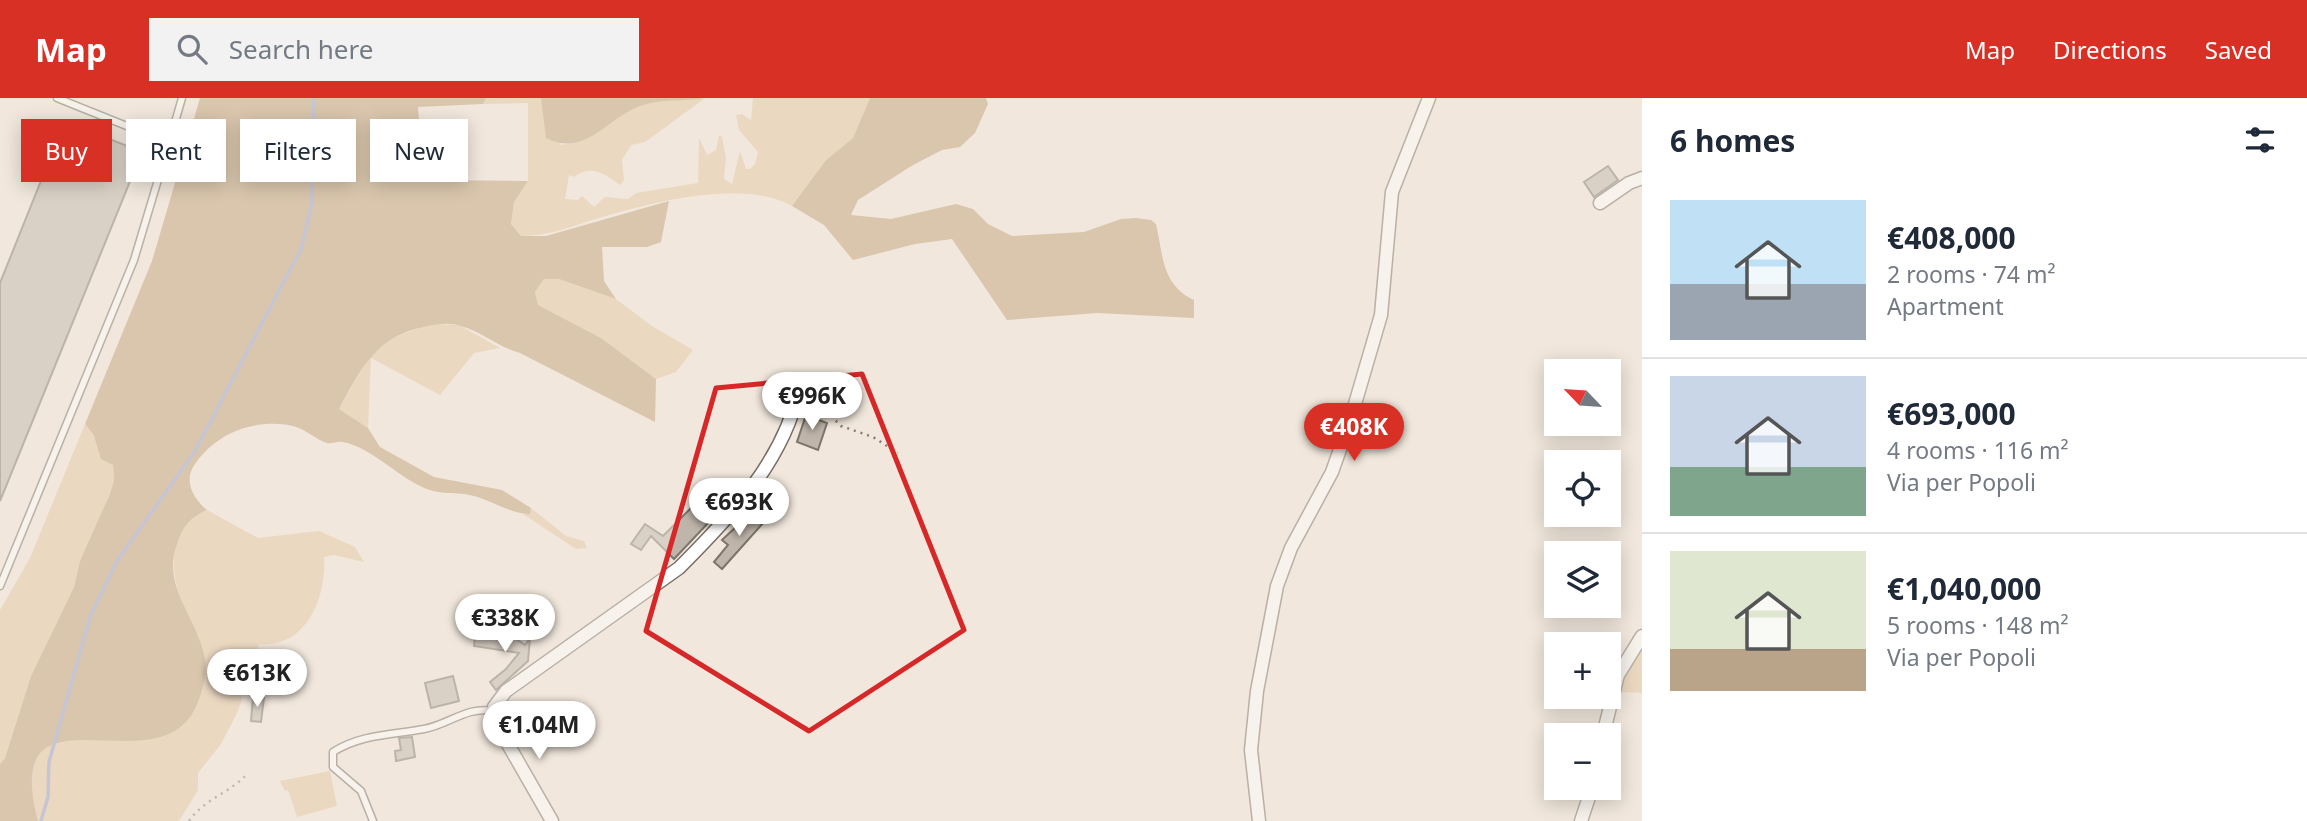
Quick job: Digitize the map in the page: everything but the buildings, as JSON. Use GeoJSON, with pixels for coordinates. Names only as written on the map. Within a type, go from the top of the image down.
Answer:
{"type":"FeatureCollection","features":[{"type":"Feature","properties":{"kind":"street"},"geometry":{"type":"LineString","coordinates":[[1259,821],[1251,750],[1257,691],[1277,586],[1292,548],[1332,472],[1350,421],[1381,315],[1392,192],[1429,98]]}},
{"type":"Feature","properties":{"kind":"street"},"geometry":{"type":"LineString","coordinates":[[1600,204],[1629,183],[1642,178]]}},
{"type":"Feature","properties":{"kind":"street"},"geometry":{"type":"LineString","coordinates":[[552,821],[493,718],[492,711],[506,691],[679,568],[695,552],[777,454],[787,432],[799,388]]}},
{"type":"Feature","properties":{"kind":"street"},"geometry":{"type":"LineString","coordinates":[[1606,723],[1618,675],[1642,636]]}},
{"type":"Feature","properties":{"kind":"street"},"geometry":{"type":"LineString","coordinates":[[1581,821],[1588,800]]}},
{"type":"Feature","properties":{"kind":"lane"},"geometry":{"type":"LineString","coordinates":[[57,98],[126,126]]}},
{"type":"Feature","properties":{"kind":"lane"},"geometry":{"type":"LineString","coordinates":[[176,119],[182,98]]}},
{"type":"Feature","properties":{"kind":"lane"},"geometry":{"type":"LineString","coordinates":[[0,586],[134,260],[157,182]]}},
{"type":"Feature","properties":{"kind":"lane"},"geometry":{"type":"LineString","coordinates":[[373,821],[362,790],[333,767],[332,752],[382,733],[425,729],[470,710],[492,711]]}},
{"type":"Feature","properties":{"kind":"path"},"geometry":{"type":"LineString","coordinates":[[799,388],[841,426],[873,437],[898,453]]}},
{"type":"Feature","properties":{"kind":"path"},"geometry":{"type":"LineString","coordinates":[[250,691],[263,680],[269,660]]}},
{"type":"Feature","properties":{"kind":"path"},"geometry":{"type":"LineString","coordinates":[[189,821],[206,803],[240,782],[247,774]]}},
{"type":"Feature","properties":{"kind":"highlighted area"},"geometry":{"type":"Polygon","coordinates":[[[862,374],[964,630],[809,731],[646,631],[716,388],[862,374]]]}},
{"type":"Feature","properties":{"kind":"shaded area"},"geometry":{"type":"Polygon","coordinates":[[[200,98],[486,98],[483,104],[418,107],[419,119],[370,119],[370,182],[528,181],[514,202],[511,224],[521,236],[546,236],[669,201],[661,242],[647,247],[602,247],[604,281],[616,299],[559,279],[544,279],[535,292],[538,305],[601,338],[656,379],[655,422],[476,332],[457,325],[443,324],[407,331],[382,346],[363,368],[339,409],[368,428],[380,447],[434,477],[502,490],[531,508],[530,514],[509,510],[474,496],[429,490],[354,445],[343,442],[327,443],[293,426],[252,426],[214,443],[195,464],[190,476],[194,495],[207,510],[192,519],[184,528],[173,560],[177,588],[205,659],[203,688],[192,714],[171,733],[144,740],[58,743],[40,754],[32,778],[38,821],[0,821],[0,764],[5,758],[31,676],[74,587],[80,561],[114,481],[113,465],[101,459],[94,436],[85,424],[152,261],[175,182],[226,182],[226,119],[194,119],[200,98]]]}},
{"type":"Feature","properties":{"kind":"shaded area"},"geometry":{"type":"Polygon","coordinates":[[[486,98],[541,98],[544,114],[561,145],[584,138],[628,111],[647,103],[704,99],[645,142],[631,145],[622,160],[624,180],[620,185],[598,172],[587,171],[574,177],[569,175],[565,199],[578,200],[582,196],[594,207],[605,197],[628,199],[636,193],[698,183],[699,138],[707,155],[716,150],[719,135],[722,137],[726,158],[724,179],[732,184],[740,151],[746,169],[755,164],[758,152],[739,130],[736,115],[742,114],[751,120],[753,98],[870,98],[853,138],[826,160],[792,206],[771,198],[748,194],[696,196],[644,206],[551,232],[521,236],[511,224],[514,202],[528,181],[528,103],[483,104],[486,98]]]}},
{"type":"Feature","properties":{"kind":"shaded area"},"geometry":{"type":"Polygon","coordinates":[[[541,98],[705,98],[640,106],[584,140],[560,143],[546,138],[541,98]]]}},
{"type":"Feature","properties":{"kind":"shaded area"},"geometry":{"type":"Polygon","coordinates":[[[870,98],[986,98],[988,104],[975,133],[960,147],[942,150],[913,165],[858,200],[851,215],[891,219],[956,204],[973,209],[988,224],[1012,236],[1084,232],[1121,219],[1151,220],[1156,224],[1169,277],[1183,294],[1194,300],[1194,318],[1097,313],[1007,320],[952,239],[915,244],[853,260],[824,225],[792,206],[826,160],[853,138],[870,98]]]}},
{"type":"Feature","properties":{"kind":"shaded area"},"geometry":{"type":"Polygon","coordinates":[[[544,279],[559,279],[616,299],[652,326],[693,350],[676,372],[656,379],[601,338],[538,305],[535,292],[544,279]]]}},
{"type":"Feature","properties":{"kind":"shaded area"},"geometry":{"type":"Polygon","coordinates":[[[438,324],[459,325],[500,348],[474,353],[440,395],[371,358],[368,428],[339,409],[367,362],[376,352],[386,343],[399,335],[438,324]]]}},
{"type":"Feature","properties":{"kind":"shaded area"},"geometry":{"type":"Polygon","coordinates":[[[85,424],[113,465],[114,481],[98,525],[80,561],[74,587],[31,676],[5,758],[0,764],[0,610],[30,558],[85,424]]]}},
{"type":"Feature","properties":{"kind":"shaded area"},"geometry":{"type":"Polygon","coordinates":[[[531,508],[566,536],[584,541],[587,548],[576,549],[523,514],[530,514],[531,508]]]}},
{"type":"Feature","properties":{"kind":"shaded area"},"geometry":{"type":"Polygon","coordinates":[[[207,510],[258,538],[319,531],[355,547],[364,562],[334,555],[324,557],[322,588],[310,617],[301,629],[289,638],[275,643],[259,644],[238,711],[221,744],[198,773],[198,790],[179,821],[38,821],[31,786],[34,760],[52,744],[87,739],[183,604],[174,564],[178,538],[194,518],[207,510]]]}},
{"type":"Feature","properties":{"kind":"shaded area"},"geometry":{"type":"Polygon","coordinates":[[[1642,646],[1642,693],[1621,692],[1627,671],[1642,646]]]}},
{"type":"Feature","properties":{"kind":"shaded area"},"geometry":{"type":"Polygon","coordinates":[[[330,771],[337,806],[297,817],[288,790],[285,791],[280,781],[330,771]]]}},
{"type":"Feature","properties":{"kind":"waterway"},"geometry":{"type":"LineString","coordinates":[[41,821],[48,797],[49,762],[90,617],[117,561],[195,451],[301,249],[312,203],[314,98]]}}]}
